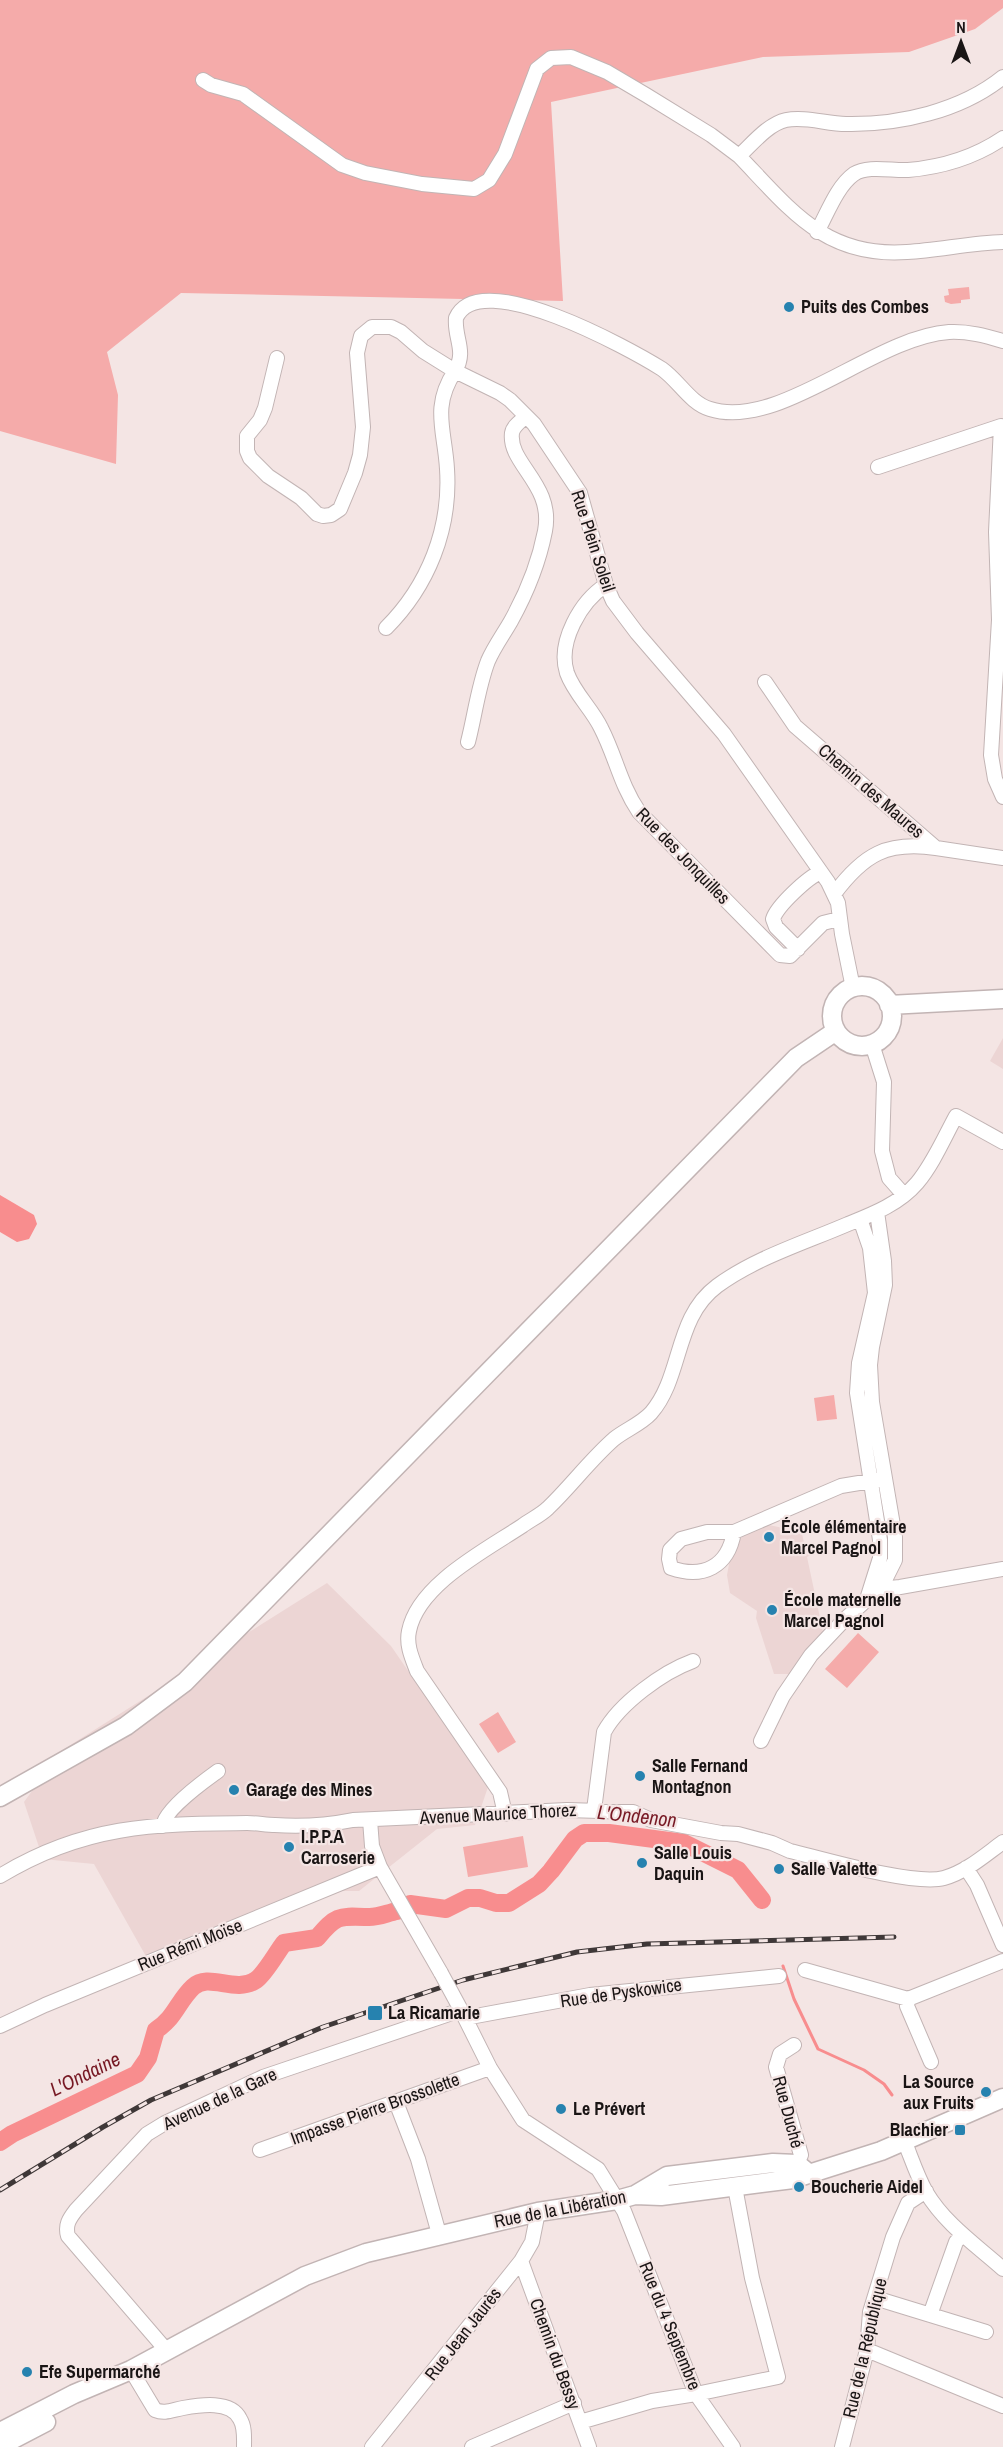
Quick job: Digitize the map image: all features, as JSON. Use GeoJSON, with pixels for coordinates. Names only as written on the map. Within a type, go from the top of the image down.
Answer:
{"type":"FeatureCollection","features":[{"type":"Feature","properties":{"kind":"main road"},"geometry":{"type":"LineString","coordinates":[[853,988],[872,988],[882,995],[889,1005],[891,1019],[887,1032],[872,1044],[852,1044],[836,1031],[832,1019],[834,1006],[841,995],[853,988]]}},
{"type":"Feature","properties":{"kind":"main road"},"geometry":{"type":"LineString","coordinates":[[889,1005],[1003,999]]}},
{"type":"Feature","properties":{"kind":"main road"},"geometry":{"type":"LineString","coordinates":[[0,1797],[126,1726],[185,1682],[796,1058],[836,1031]]}},
{"type":"Feature","properties":{"kind":"main road","name":"Rue de la Libération"},"geometry":{"type":"LineString","coordinates":[[0,2432],[74,2394],[131,2370],[305,2276],[366,2253],[538,2212],[617,2200],[635,2195],[661,2196],[793,2179],[803,2168],[865,2157],[1003,2098]]}},
{"type":"Feature","properties":{"kind":"main road"},"geometry":{"type":"LineString","coordinates":[[635,2195],[667,2176],[773,2163],[803,2168]]}},
{"type":"Feature","properties":{"kind":"main road","name":"Rue de la Libération"},"geometry":{"type":"LineString","coordinates":[[0,2446],[81,2403],[131,2370]]}},
{"type":"Feature","properties":{"kind":"street"},"geometry":{"type":"LineString","coordinates":[[202,80],[243,94],[342,165],[365,173],[422,184],[474,189],[489,180],[505,154],[537,69],[552,58],[571,57],[607,72],[711,135],[739,156],[817,232],[849,247],[886,253],[1003,242]]}},
{"type":"Feature","properties":{"kind":"street"},"geometry":{"type":"LineString","coordinates":[[739,156],[770,128],[786,120],[860,124],[916,116],[961,102],[986,90],[1003,77]]}},
{"type":"Feature","properties":{"kind":"street"},"geometry":{"type":"LineString","coordinates":[[817,232],[842,188],[855,173],[864,170],[906,170],[931,167],[975,153],[1003,138]]}},
{"type":"Feature","properties":{"kind":"street"},"geometry":{"type":"LineString","coordinates":[[386,628],[400,614],[413,594],[435,555],[440,537],[447,503],[441,407],[444,388],[459,364],[462,349],[456,318],[462,307],[475,301],[511,304],[568,320],[661,369],[699,403],[723,413],[775,404],[900,345],[932,334],[969,333],[1003,341]]}},
{"type":"Feature","properties":{"kind":"street","name":"Rue Plein Soleil"},"geometry":{"type":"LineString","coordinates":[[277,358],[265,408],[260,420],[247,436],[247,451],[250,458],[268,476],[301,498],[317,514],[323,516],[331,515],[340,509],[356,473],[363,427],[357,354],[361,336],[366,330],[381,326],[391,327],[401,332],[423,351],[455,371],[500,393],[526,416],[580,493],[606,585],[613,601],[637,633],[724,734],[834,894],[838,903],[853,988]]}},
{"type":"Feature","properties":{"kind":"street"},"geometry":{"type":"LineString","coordinates":[[468,742],[485,669],[526,590],[545,531],[544,498],[526,469],[512,439],[514,427],[526,416]]}},
{"type":"Feature","properties":{"kind":"street"},"geometry":{"type":"LineString","coordinates":[[878,467],[1001,426],[996,532],[1001,620],[991,755],[995,779],[1003,797]]}},
{"type":"Feature","properties":{"kind":"street","name":"Rue des Jonquilles"},"geometry":{"type":"LineString","coordinates":[[606,585],[596,592],[579,613],[569,639],[565,664],[573,683],[600,726],[626,793],[639,812],[780,956],[790,956],[798,949]]}},
{"type":"Feature","properties":{"kind":"street","name":"Chemin des Maures"},"geometry":{"type":"LineString","coordinates":[[765,682],[795,726],[936,848],[1003,858]]}},
{"type":"Feature","properties":{"kind":"street"},"geometry":{"type":"LineString","coordinates":[[834,894],[864,861],[883,850],[919,845],[936,848]]}},
{"type":"Feature","properties":{"kind":"street"},"geometry":{"type":"LineString","coordinates":[[821,872],[810,878],[779,909],[773,919],[776,927],[798,949],[823,923],[839,919]]}},
{"type":"Feature","properties":{"kind":"street"},"geometry":{"type":"LineString","coordinates":[[872,1044],[884,1082],[882,1151],[889,1178],[904,1195]]}},
{"type":"Feature","properties":{"kind":"street"},"geometry":{"type":"LineString","coordinates":[[505,1814],[500,1792],[417,1671],[410,1652],[408,1633],[415,1612],[434,1587],[546,1510],[614,1439],[650,1414],[665,1391],[686,1324],[705,1297],[717,1286],[758,1262],[877,1212],[904,1195],[918,1182],[956,1116],[1003,1142]]}},
{"type":"Feature","properties":{"kind":"street"},"geometry":{"type":"LineString","coordinates":[[761,1742],[783,1696],[811,1655],[866,1600],[895,1560],[895,1537],[872,1402],[870,1365],[885,1285],[877,1212]]}},
{"type":"Feature","properties":{"kind":"street"},"geometry":{"type":"LineString","coordinates":[[860,1219],[870,1248],[875,1293],[859,1363],[857,1393],[880,1540],[878,1584]]}},
{"type":"Feature","properties":{"kind":"street"},"geometry":{"type":"LineString","coordinates":[[734,1532],[726,1557],[702,1572],[687,1573],[671,1568],[670,1550],[681,1539],[707,1532],[734,1532],[841,1486],[885,1479]]}},
{"type":"Feature","properties":{"kind":"street"},"geometry":{"type":"LineString","coordinates":[[878,1584],[900,1587],[1003,1569]]}},
{"type":"Feature","properties":{"kind":"street"},"geometry":{"type":"LineString","coordinates":[[594,1810],[604,1732],[608,1724],[617,1713],[672,1669],[693,1661]]}},
{"type":"Feature","properties":{"kind":"street"},"geometry":{"type":"LineString","coordinates":[[163,1826],[165,1817],[182,1802],[187,1794],[218,1771]]}},
{"type":"Feature","properties":{"kind":"street","name":"Avenue Maurice Thorez"},"geometry":{"type":"LineString","coordinates":[[0,1876],[47,1852],[91,1836],[118,1830],[250,1823],[276,1826],[333,1824],[370,1820],[594,1810],[633,1812],[651,1820],[738,1834],[772,1843],[790,1851],[908,1878],[943,1879],[966,1868],[1003,1842]]}},
{"type":"Feature","properties":{"kind":"street","name":"Rue du 4 Septembre"},"geometry":{"type":"LineString","coordinates":[[370,1820],[372,1846],[380,1867],[441,1973],[490,2068],[523,2120],[598,2169],[624,2211],[696,2394],[733,2447]]}},
{"type":"Feature","properties":{"kind":"street","name":"Rue Rémi Moïse"},"geometry":{"type":"LineString","coordinates":[[0,2026],[56,2000],[380,1867]]}},
{"type":"Feature","properties":{"kind":"street"},"geometry":{"type":"LineString","coordinates":[[966,1868],[977,1885],[1003,1945]]}},
{"type":"Feature","properties":{"kind":"street"},"geometry":{"type":"LineString","coordinates":[[805,1970],[908,1999],[1003,1961]]}},
{"type":"Feature","properties":{"kind":"street","name":"Rue de Pyskowice"},"geometry":{"type":"LineString","coordinates":[[463,2014],[590,1995],[780,1976]]}},
{"type":"Feature","properties":{"kind":"street"},"geometry":{"type":"LineString","coordinates":[[908,1999],[907,2006],[931,2062]]}},
{"type":"Feature","properties":{"kind":"street","name":"Avenue de la Gare"},"geometry":{"type":"LineString","coordinates":[[167,2351],[68,2236],[66,2229],[68,2221],[76,2210],[147,2134],[165,2123],[263,2077],[463,2014]]}},
{"type":"Feature","properties":{"kind":"street","name":"Rue Duché"},"geometry":{"type":"LineString","coordinates":[[794,2045],[780,2054],[777,2059],[779,2082],[803,2168]]}},
{"type":"Feature","properties":{"kind":"street","name":"Impasse Pierre Brossolette"},"geometry":{"type":"LineString","coordinates":[[260,2150],[490,2068]]}},
{"type":"Feature","properties":{"kind":"street"},"geometry":{"type":"LineString","coordinates":[[396,2102],[418,2158],[440,2235]]}},
{"type":"Feature","properties":{"kind":"street"},"geometry":{"type":"LineString","coordinates":[[904,2140],[926,2191],[940,2212],[962,2235],[1003,2269]]}},
{"type":"Feature","properties":{"kind":"street"},"geometry":{"type":"LineString","coordinates":[[580,2422],[652,2401],[778,2377],[752,2278],[735,2187]]}},
{"type":"Feature","properties":{"kind":"street","name":"Rue de la République"},"geometry":{"type":"LineString","coordinates":[[842,2447],[867,2350],[870,2312],[893,2237],[908,2203],[926,2191]]}},
{"type":"Feature","properties":{"kind":"street","name":"Rue Jean Jaurès"},"geometry":{"type":"LineString","coordinates":[[372,2447],[521,2261],[532,2242],[538,2212]]}},
{"type":"Feature","properties":{"kind":"street"},"geometry":{"type":"LineString","coordinates":[[930,2315],[956,2242],[962,2235]]}},
{"type":"Feature","properties":{"kind":"street","name":"Chemin du Bessy"},"geometry":{"type":"LineString","coordinates":[[521,2261],[589,2447]]}},
{"type":"Feature","properties":{"kind":"street"},"geometry":{"type":"LineString","coordinates":[[875,2298],[986,2332]]}},
{"type":"Feature","properties":{"kind":"street"},"geometry":{"type":"LineString","coordinates":[[867,2350],[1003,2406]]}},
{"type":"Feature","properties":{"kind":"street"},"geometry":{"type":"LineString","coordinates":[[131,2370],[155,2410],[164,2413],[183,2408],[212,2405],[230,2408],[240,2417],[244,2447]]}},
{"type":"Feature","properties":{"kind":"street"},"geometry":{"type":"LineString","coordinates":[[472,2447],[574,2403]]}},
{"type":"Feature","properties":{"kind":"shaded area"},"geometry":{"type":"Polygon","coordinates":[[[0,0],[1003,0],[1003,8],[975,29],[909,52],[763,57],[551,102],[563,301],[181,293],[107,352],[118,395],[116,464],[0,431],[0,0]]]}},
{"type":"Feature","properties":{"kind":"shaded area"},"geometry":{"type":"Polygon","coordinates":[[[969,287],[970,299],[961,300],[961,303],[945,302],[944,296],[949,295],[948,289],[969,287]]]}},
{"type":"Feature","properties":{"kind":"shaded area"},"geometry":{"type":"Polygon","coordinates":[[[1003,1038],[1003,1069],[990,1061],[1003,1038]]]}},
{"type":"Feature","properties":{"kind":"shaded area"},"geometry":{"type":"Polygon","coordinates":[[[0,1195],[34,1215],[37,1224],[29,1239],[17,1242],[0,1232],[0,1195]]]}},
{"type":"Feature","properties":{"kind":"shaded area"},"geometry":{"type":"Polygon","coordinates":[[[834,1395],[837,1419],[817,1421],[814,1398],[834,1395]]]}},
{"type":"Feature","properties":{"kind":"shaded area"},"geometry":{"type":"Polygon","coordinates":[[[800,1524],[804,1543],[808,1543],[811,1555],[807,1557],[823,1632],[789,1674],[774,1674],[756,1618],[757,1611],[730,1593],[727,1575],[731,1554],[743,1535],[769,1525],[783,1528],[800,1524]]]}},
{"type":"Feature","properties":{"kind":"shaded area"},"geometry":{"type":"Polygon","coordinates":[[[327,1583],[391,1646],[488,1787],[475,1825],[437,1829],[359,1891],[342,1891],[152,1967],[94,1864],[43,1859],[24,1802],[61,1751],[327,1583]]]}},
{"type":"Feature","properties":{"kind":"shaded area"},"geometry":{"type":"Polygon","coordinates":[[[858,1633],[879,1652],[847,1688],[825,1669],[858,1633]]]}},
{"type":"Feature","properties":{"kind":"shaded area"},"geometry":{"type":"Polygon","coordinates":[[[498,1712],[516,1742],[498,1753],[479,1724],[498,1712]]]}},
{"type":"Feature","properties":{"kind":"shaded area"},"geometry":{"type":"Polygon","coordinates":[[[523,1836],[528,1867],[468,1877],[463,1847],[523,1836]]]}},
{"type":"Feature","properties":{"kind":"waterway","name":"L'Ondenon"},"geometry":{"type":"LineString","coordinates":[[410,1904],[446,1909],[468,1898],[509,1903],[539,1884],[575,1839],[584,1833],[609,1833],[684,1843],[738,1870],[762,1900]]}},
{"type":"Feature","properties":{"kind":"waterway","name":"L'Ondaine"},"geometry":{"type":"LineString","coordinates":[[0,2142],[12,2134],[137,2074],[148,2058],[156,2030],[168,2020],[188,1992],[199,1983],[248,1984],[263,1973],[284,1943],[317,1938],[339,1918],[374,1917],[397,1911]]}},
{"type":"Feature","properties":{"kind":"waterway","name":"L'Ondenon"},"geometry":{"type":"LineString","coordinates":[[783,1966],[794,1999],[818,2049],[864,2070],[884,2084],[892,2095]]}},
{"type":"Feature","properties":{"kind":"railway"},"geometry":{"type":"LineString","coordinates":[[0,2190],[151,2100],[323,2027],[463,1980],[577,1952],[647,1944],[894,1937]]}},
{"type":"Feature","properties":{"kind":"place","name":"Puits des Combes"},"geometry":{"type":"Point","coordinates":[789,307]}},
{"type":"Feature","properties":{"kind":"place","name":"École élémentaire Marcel Pagnol"},"geometry":{"type":"Point","coordinates":[769,1537]}},
{"type":"Feature","properties":{"kind":"place","name":"École maternelle Marcel Pagnol"},"geometry":{"type":"Point","coordinates":[772,1610]}},
{"type":"Feature","properties":{"kind":"place","name":"Salle Fernand Montagnon"},"geometry":{"type":"Point","coordinates":[640,1776]}},
{"type":"Feature","properties":{"kind":"place","name":"Garage des Mines"},"geometry":{"type":"Point","coordinates":[234,1790]}},
{"type":"Feature","properties":{"kind":"place","name":"I.P.P.A Carroserie"},"geometry":{"type":"Point","coordinates":[289,1847]}},
{"type":"Feature","properties":{"kind":"place","name":"Salle Louis Daquin"},"geometry":{"type":"Point","coordinates":[642,1863]}},
{"type":"Feature","properties":{"kind":"place","name":"Salle Valette"},"geometry":{"type":"Point","coordinates":[779,1869]}},
{"type":"Feature","properties":{"kind":"place","name":"La Ricamarie"},"geometry":{"type":"Point","coordinates":[375,2013]}},
{"type":"Feature","properties":{"kind":"place","name":"La Source aux Fruits"},"geometry":{"type":"Point","coordinates":[986,2092]}},
{"type":"Feature","properties":{"kind":"place","name":"Le Prévert"},"geometry":{"type":"Point","coordinates":[561,2109]}},
{"type":"Feature","properties":{"kind":"place","name":"Blachier"},"geometry":{"type":"Point","coordinates":[960,2130]}},
{"type":"Feature","properties":{"kind":"place","name":"Boucherie Aidel"},"geometry":{"type":"Point","coordinates":[799,2187]}},
{"type":"Feature","properties":{"kind":"place","name":"Efe Supermarché"},"geometry":{"type":"Point","coordinates":[27,2372]}}]}
